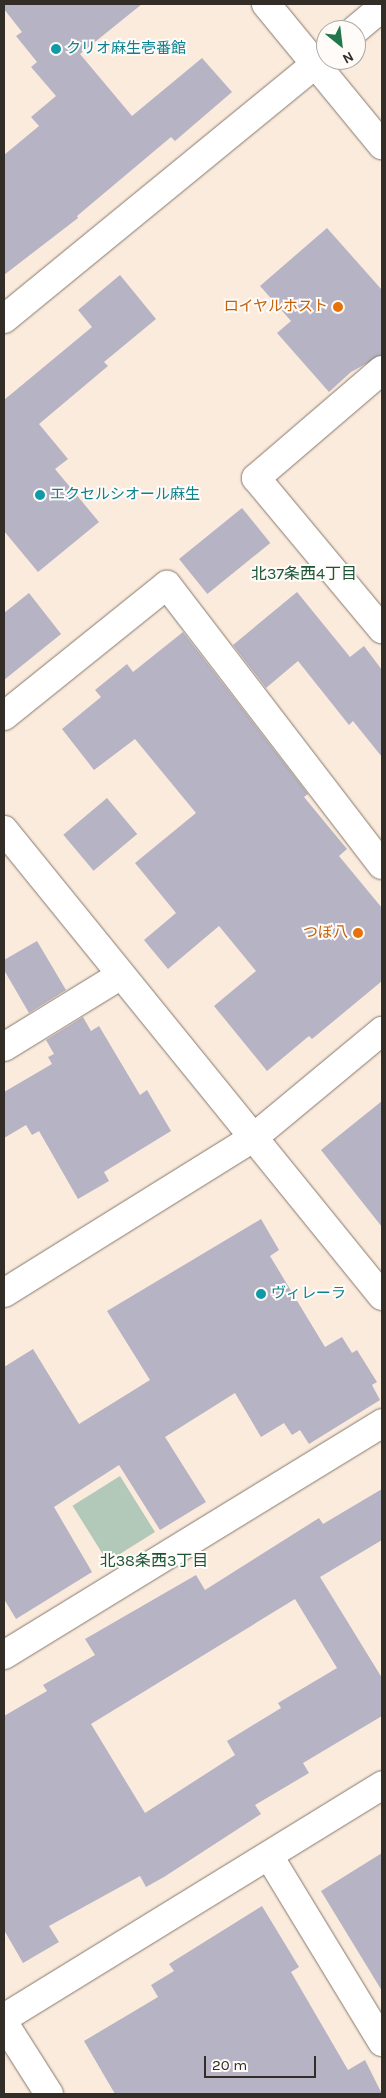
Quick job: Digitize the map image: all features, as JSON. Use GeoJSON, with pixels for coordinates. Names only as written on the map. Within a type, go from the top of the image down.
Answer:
{"type":"FeatureCollection","features":[{"type":"Feature","properties":{"kind":"street"},"geometry":{"type":"LineString","coordinates":[[266,4],[316,54]]}},
{"type":"Feature","properties":{"kind":"street"},"geometry":{"type":"LineString","coordinates":[[366,21],[382,7]]}},
{"type":"Feature","properties":{"kind":"street"},"geometry":{"type":"LineString","coordinates":[[4,319],[316,63]]}},
{"type":"Feature","properties":{"kind":"street"},"geometry":{"type":"LineString","coordinates":[[329,70],[382,145]]}},
{"type":"Feature","properties":{"kind":"street"},"geometry":{"type":"LineString","coordinates":[[382,370],[256,478],[382,629]]}},
{"type":"Feature","properties":{"kind":"street"},"geometry":{"type":"LineString","coordinates":[[4,716],[167,585],[382,865]]}},
{"type":"Feature","properties":{"kind":"street"},"geometry":{"type":"LineString","coordinates":[[4,830],[382,1296]]}},
{"type":"Feature","properties":{"kind":"street"},"geometry":{"type":"LineString","coordinates":[[4,1047],[121,975]]}},
{"type":"Feature","properties":{"kind":"street"},"geometry":{"type":"LineString","coordinates":[[4,1293],[253,1138],[382,1031]]}},
{"type":"Feature","properties":{"kind":"street"},"geometry":{"type":"LineString","coordinates":[[4,1655],[382,1423]]}},
{"type":"Feature","properties":{"kind":"street"},"geometry":{"type":"LineString","coordinates":[[4,2018],[382,1785]]}},
{"type":"Feature","properties":{"kind":"street"},"geometry":{"type":"LineString","coordinates":[[269,1856],[382,2042]]}},
{"type":"Feature","properties":{"kind":"street"},"geometry":{"type":"LineString","coordinates":[[4,2023],[49,2094]]}},
{"type":"Feature","properties":{"kind":"green space"},"geometry":{"type":"Polygon","coordinates":[[[120,1476],[155,1532],[107,1562],[73,1506],[120,1476]]]}},
{"type":"Feature","properties":{"kind":"building"},"geometry":{"type":"Polygon","coordinates":[[[4,4],[142,4],[80,54],[132,116],[202,58],[232,92],[175,141],[171,137],[77,216],[78,218],[4,275],[4,155],[39,126],[31,117],[56,96],[31,67],[37,62],[16,36],[22,32],[4,9],[4,4]]]}},
{"type":"Feature","properties":{"kind":"building"},"geometry":{"type":"Polygon","coordinates":[[[327,228],[382,290],[382,355],[351,372],[329,392],[277,333],[291,321],[260,286],[327,228]]]}},
{"type":"Feature","properties":{"kind":"building"},"geometry":{"type":"Polygon","coordinates":[[[120,275],[156,319],[104,362],[108,366],[39,424],[68,459],[55,469],[99,522],[38,572],[4,531],[4,400],[92,327],[78,310],[120,275]]]}},
{"type":"Feature","properties":{"kind":"building"},"geometry":{"type":"Polygon","coordinates":[[[242,508],[270,543],[207,594],[179,559],[242,508]]]}},
{"type":"Feature","properties":{"kind":"building"},"geometry":{"type":"Polygon","coordinates":[[[297,592],[350,657],[364,646],[382,670],[382,757],[353,721],[349,725],[298,661],[266,688],[233,645],[297,592]]]}},
{"type":"Feature","properties":{"kind":"building"},"geometry":{"type":"Polygon","coordinates":[[[29,593],[61,634],[4,680],[4,613],[29,593]]]}},
{"type":"Feature","properties":{"kind":"building"},"geometry":{"type":"Polygon","coordinates":[[[183,632],[308,794],[304,797],[347,849],[339,856],[382,908],[382,981],[312,1039],[309,1036],[267,1071],[214,1006],[256,971],[219,926],[168,969],[144,940],[176,913],[135,863],[196,813],[135,739],[94,770],[62,729],[101,697],[95,690],[127,664],[133,672],[183,632]]]}},
{"type":"Feature","properties":{"kind":"building"},"geometry":{"type":"Polygon","coordinates":[[[107,798],[137,834],[94,871],[63,835],[107,798]]]}},
{"type":"Feature","properties":{"kind":"building"},"geometry":{"type":"Polygon","coordinates":[[[37,941],[66,990],[29,1013],[4,970],[4,960],[37,941]]]}},
{"type":"Feature","properties":{"kind":"building"},"geometry":{"type":"Polygon","coordinates":[[[83,1017],[91,1031],[99,1026],[140,1095],[147,1090],[171,1131],[104,1172],[109,1181],[78,1199],[39,1131],[32,1135],[26,1125],[4,1138],[4,1092],[52,1064],[48,1057],[54,1054],[46,1040],[83,1017]]]}},
{"type":"Feature","properties":{"kind":"building"},"geometry":{"type":"Polygon","coordinates":[[[382,1101],[382,1227],[321,1150],[382,1101]]]}},
{"type":"Feature","properties":{"kind":"building"},"geometry":{"type":"Polygon","coordinates":[[[261,1219],[279,1250],[270,1256],[325,1347],[342,1337],[352,1353],[357,1350],[377,1382],[372,1385],[380,1400],[309,1444],[300,1430],[292,1435],[284,1423],[261,1437],[235,1393],[165,1437],[206,1502],[160,1530],[119,1465],[54,1507],[92,1572],[16,1619],[4,1599],[4,1367],[33,1349],[79,1424],[150,1380],[107,1311],[261,1219]]]}},
{"type":"Feature","properties":{"kind":"building"},"geometry":{"type":"Polygon","coordinates":[[[382,1489],[382,1540],[320,1577],[382,1678],[382,1716],[303,1763],[309,1773],[255,1805],[261,1814],[164,1877],[146,1887],[140,1876],[49,1926],[59,1942],[23,1963],[4,1930],[4,1716],[47,1691],[43,1685],[95,1655],[85,1639],[196,1575],[205,1590],[319,1518],[323,1524],[382,1489]],[[295,1599],[91,1724],[145,1813],[235,1755],[227,1741],[281,1708],[278,1703],[337,1668],[295,1599]]]}},
{"type":"Feature","properties":{"kind":"building"},"geometry":{"type":"Polygon","coordinates":[[[382,1853],[382,1991],[321,1891],[382,1853]]]}},
{"type":"Feature","properties":{"kind":"building"},"geometry":{"type":"Polygon","coordinates":[[[262,1906],[299,1967],[291,1972],[348,2070],[365,2060],[382,2094],[115,2094],[84,2041],[158,1997],[151,1985],[174,1971],[169,1964],[262,1906]]]}},
{"type":"Feature","properties":{"kind":"place","name":"クリオ麻生壱番館"},"geometry":{"type":"Point","coordinates":[56,49]}},
{"type":"Feature","properties":{"kind":"place","name":"ロイヤルホスト"},"geometry":{"type":"Point","coordinates":[338,307]}},
{"type":"Feature","properties":{"kind":"place","name":"エクセルシオール麻生"},"geometry":{"type":"Point","coordinates":[40,495]}},
{"type":"Feature","properties":{"kind":"place","name":"つぼ八"},"geometry":{"type":"Point","coordinates":[358,933]}},
{"type":"Feature","properties":{"kind":"place","name":"ヴィレーラ"},"geometry":{"type":"Point","coordinates":[261,1294]}},
{"type":"Feature","properties":{"kind":"district","name":"北37条西4丁目"},"geometry":{"type":"Point","coordinates":[304,574]}},
{"type":"Feature","properties":{"kind":"district","name":"北38条西3丁目"},"geometry":{"type":"Point","coordinates":[154,1561]}}]}
